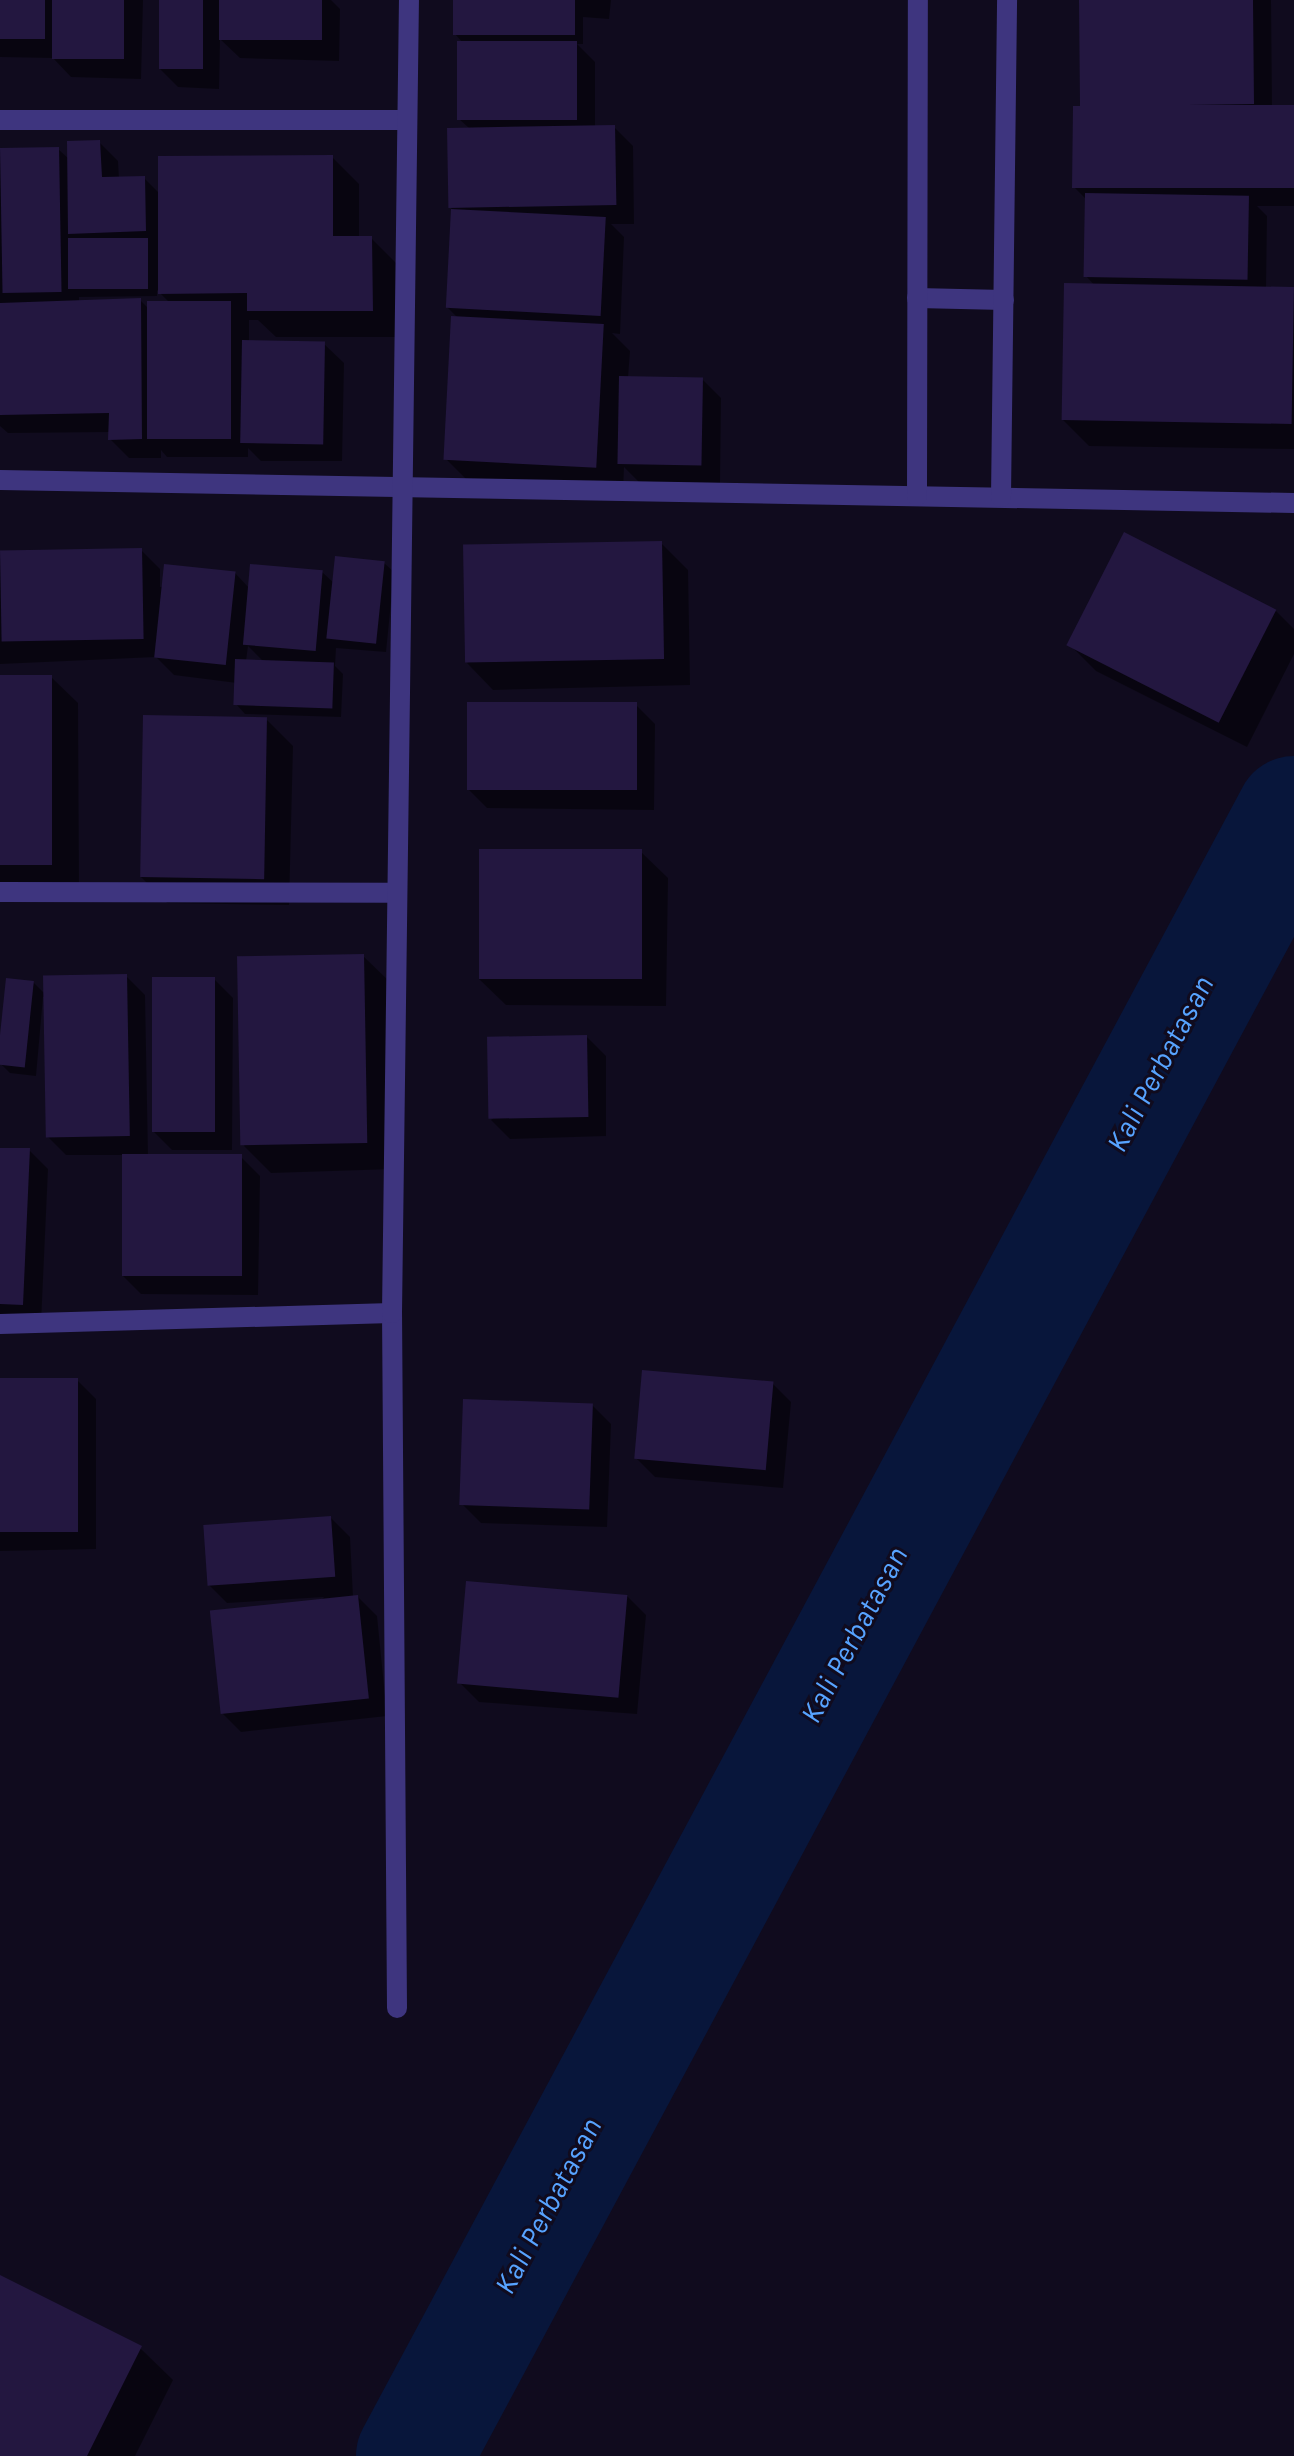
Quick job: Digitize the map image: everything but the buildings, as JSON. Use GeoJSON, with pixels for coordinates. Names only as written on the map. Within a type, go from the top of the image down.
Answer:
{"type":"FeatureCollection","features":[{"type":"Feature","properties":{"kind":"street"},"geometry":{"type":"LineString","coordinates":[[397,2008],[392,1313],[409,0]]}},
{"type":"Feature","properties":{"kind":"street"},"geometry":{"type":"LineString","coordinates":[[917,496],[918,0]]}},
{"type":"Feature","properties":{"kind":"street"},"geometry":{"type":"LineString","coordinates":[[1001,497],[1007,0]]}},
{"type":"Feature","properties":{"kind":"street"},"geometry":{"type":"LineString","coordinates":[[0,120],[407,120]]}},
{"type":"Feature","properties":{"kind":"street"},"geometry":{"type":"LineString","coordinates":[[917,298],[1004,300]]}},
{"type":"Feature","properties":{"kind":"street"},"geometry":{"type":"LineString","coordinates":[[0,480],[1294,503]]}},
{"type":"Feature","properties":{"kind":"street"},"geometry":{"type":"LineString","coordinates":[[0,892],[397,893]]}},
{"type":"Feature","properties":{"kind":"street"},"geometry":{"type":"LineString","coordinates":[[0,1324],[392,1313]]}},
{"type":"Feature","properties":{"kind":"waterway","name":"Kali Perbatasan"},"geometry":{"type":"LineString","coordinates":[[414,2456],[1294,814]]}}]}
